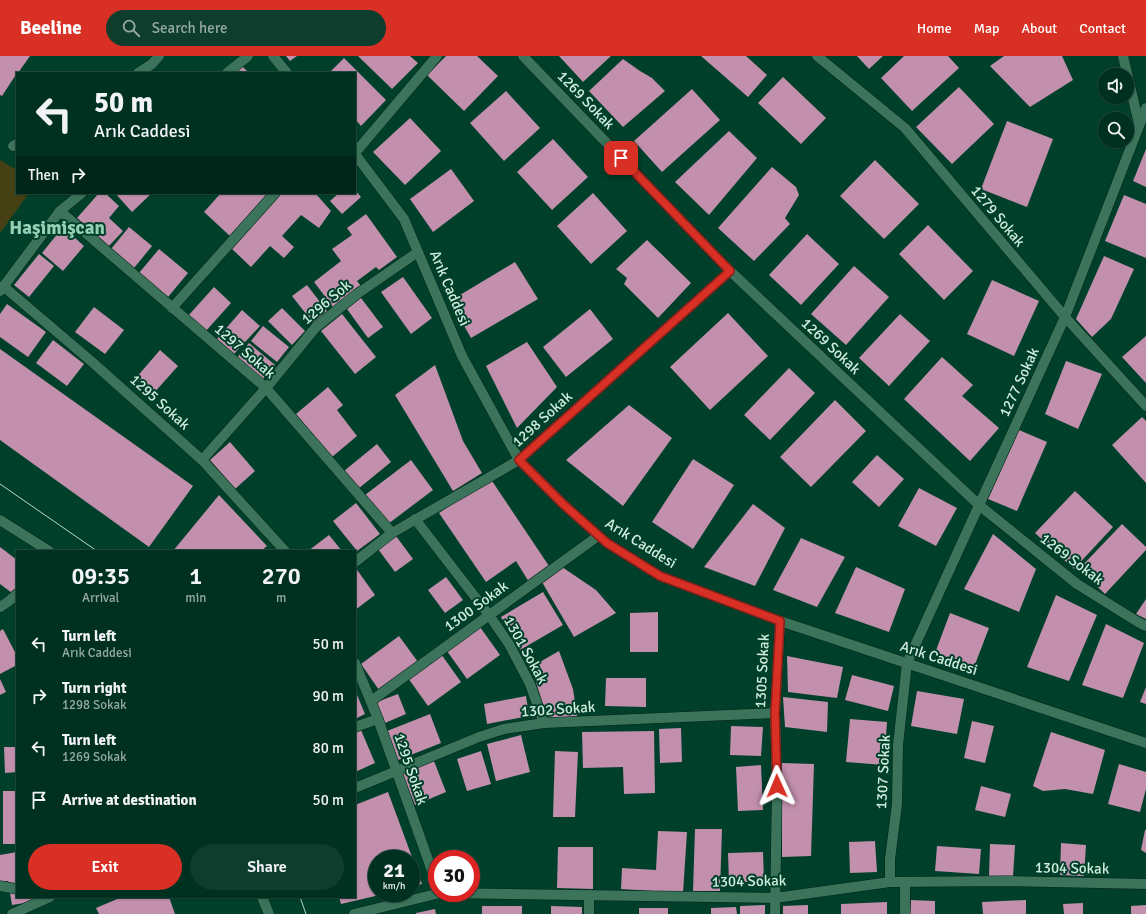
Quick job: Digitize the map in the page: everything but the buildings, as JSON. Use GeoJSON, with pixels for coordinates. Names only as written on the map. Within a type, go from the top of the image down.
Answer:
{"type":"FeatureCollection","features":[{"type":"Feature","properties":{"kind":"street"},"geometry":{"type":"LineString","coordinates":[[140,72],[152,64],[159,56]]}},
{"type":"Feature","properties":{"kind":"street"},"geometry":{"type":"LineString","coordinates":[[229,72],[248,56]]}},
{"type":"Feature","properties":{"kind":"street"},"geometry":{"type":"LineString","coordinates":[[273,56],[286,72]]}},
{"type":"Feature","properties":{"kind":"street"},"geometry":{"type":"LineString","coordinates":[[356,153],[437,56]]}},
{"type":"Feature","properties":{"kind":"street","name":"1269 Sokak"},"geometry":{"type":"LineString","coordinates":[[523,56],[730,271],[979,505],[1077,584],[1146,626]]}},
{"type":"Feature","properties":{"kind":"street","name":"1279 Sokak"},"geometry":{"type":"LineString","coordinates":[[817,56],[905,128],[1065,317],[1146,406]]}},
{"type":"Feature","properties":{"kind":"street"},"geometry":{"type":"LineString","coordinates":[[1123,56],[1139,124]]}},
{"type":"Feature","properties":{"kind":"street","name":"1277 Sokak"},"geometry":{"type":"LineString","coordinates":[[907,663],[1065,317],[1146,108]]}},
{"type":"Feature","properties":{"kind":"street","name":"Arık Caddesi"},"geometry":{"type":"LineString","coordinates":[[356,155],[404,219],[462,356],[519,460],[563,504],[607,543],[660,576],[780,621],[1146,743]]}},
{"type":"Feature","properties":{"kind":"street"},"geometry":{"type":"LineString","coordinates":[[2,289],[60,211],[81,194]]}},
{"type":"Feature","properties":{"kind":"street"},"geometry":{"type":"LineString","coordinates":[[172,308],[274,194]]}},
{"type":"Feature","properties":{"kind":"street","name":"1297 Sokak"},"geometry":{"type":"LineString","coordinates":[[60,211],[266,388],[392,533]]}},
{"type":"Feature","properties":{"kind":"street","name":"1296 Sok"},"geometry":{"type":"LineString","coordinates":[[202,460],[266,388],[316,327],[357,294],[418,252]]}},
{"type":"Feature","properties":{"kind":"street","name":"1298 Sokak"},"geometry":{"type":"LineString","coordinates":[[356,561],[392,533],[519,460],[730,271]]}},
{"type":"Feature","properties":{"kind":"street","name":"1295 Sokak"},"geometry":{"type":"LineString","coordinates":[[2,289],[92,361],[202,460],[284,550]]}},
{"type":"Feature","properties":{"kind":"street","name":"1301 Sokak"},"geometry":{"type":"LineString","coordinates":[[415,519],[489,615],[509,644],[530,684],[544,723]]}},
{"type":"Feature","properties":{"kind":"street"},"geometry":{"type":"LineString","coordinates":[[0,520],[47,550]]}},
{"type":"Feature","properties":{"kind":"street","name":"1300 Sokak"},"geometry":{"type":"LineString","coordinates":[[371,701],[598,536]]}},
{"type":"Feature","properties":{"kind":"street"},"geometry":{"type":"LineString","coordinates":[[0,607],[16,595]]}},
{"type":"Feature","properties":{"kind":"street","name":"1305 Sokak"},"geometry":{"type":"LineString","coordinates":[[775,914],[777,786],[775,713],[780,621]]}},
{"type":"Feature","properties":{"kind":"street","name":"1307 Sokak"},"geometry":{"type":"LineString","coordinates":[[890,882],[890,859],[897,804],[898,745],[907,663]]}},
{"type":"Feature","properties":{"kind":"street","name":"1295 Sokak"},"geometry":{"type":"LineString","coordinates":[[356,665],[378,719],[428,860]]}},
{"type":"Feature","properties":{"kind":"street","name":"1302 Sokak"},"geometry":{"type":"LineString","coordinates":[[356,788],[479,737],[504,729],[544,723],[775,713]]}},
{"type":"Feature","properties":{"kind":"street"},"geometry":{"type":"LineString","coordinates":[[356,727],[378,719]]}},
{"type":"Feature","properties":{"kind":"street","name":"1304 Sokak"},"geometry":{"type":"LineString","coordinates":[[480,894],[775,898],[890,882],[1146,884]]}},
{"type":"Feature","properties":{"kind":"street"},"geometry":{"type":"LineString","coordinates":[[905,882],[905,914]]}},
{"type":"Feature","properties":{"kind":"street"},"geometry":{"type":"LineString","coordinates":[[0,886],[16,889]]}},
{"type":"Feature","properties":{"kind":"street"},"geometry":{"type":"LineString","coordinates":[[589,895],[589,914]]}},
{"type":"Feature","properties":{"kind":"street","name":"1304 Sokak"},"geometry":{"type":"LineString","coordinates":[[354,914],[428,896]]}},
{"type":"Feature","properties":{"kind":"street"},"geometry":{"type":"LineString","coordinates":[[12,914],[48,898]]}},
{"type":"Feature","properties":{"kind":"street"},"geometry":{"type":"LineString","coordinates":[[262,898],[269,914]]}},
{"type":"Feature","properties":{"kind":"shaded area"},"geometry":{"type":"Polygon","coordinates":[[[0,160],[16,169],[16,194],[28,194],[0,233],[0,160]]]}},
{"type":"Feature","properties":{"kind":"tram line"},"geometry":{"type":"LineString","coordinates":[[0,484],[96,550]]}},
{"type":"Feature","properties":{"kind":"tram line"},"geometry":{"type":"LineString","coordinates":[[300,898],[306,914]]}},
{"type":"Feature","properties":{"kind":"district","name":"Haşimişcan"},"geometry":{"type":"Point","coordinates":[57,228]}},
{"type":"Feature","properties":{"kind":"route"},"geometry":{"type":"LineString","coordinates":[[621,158],[730,271],[519,460],[563,504],[607,543],[660,576],[780,621],[775,713],[777,786]]}}]}
